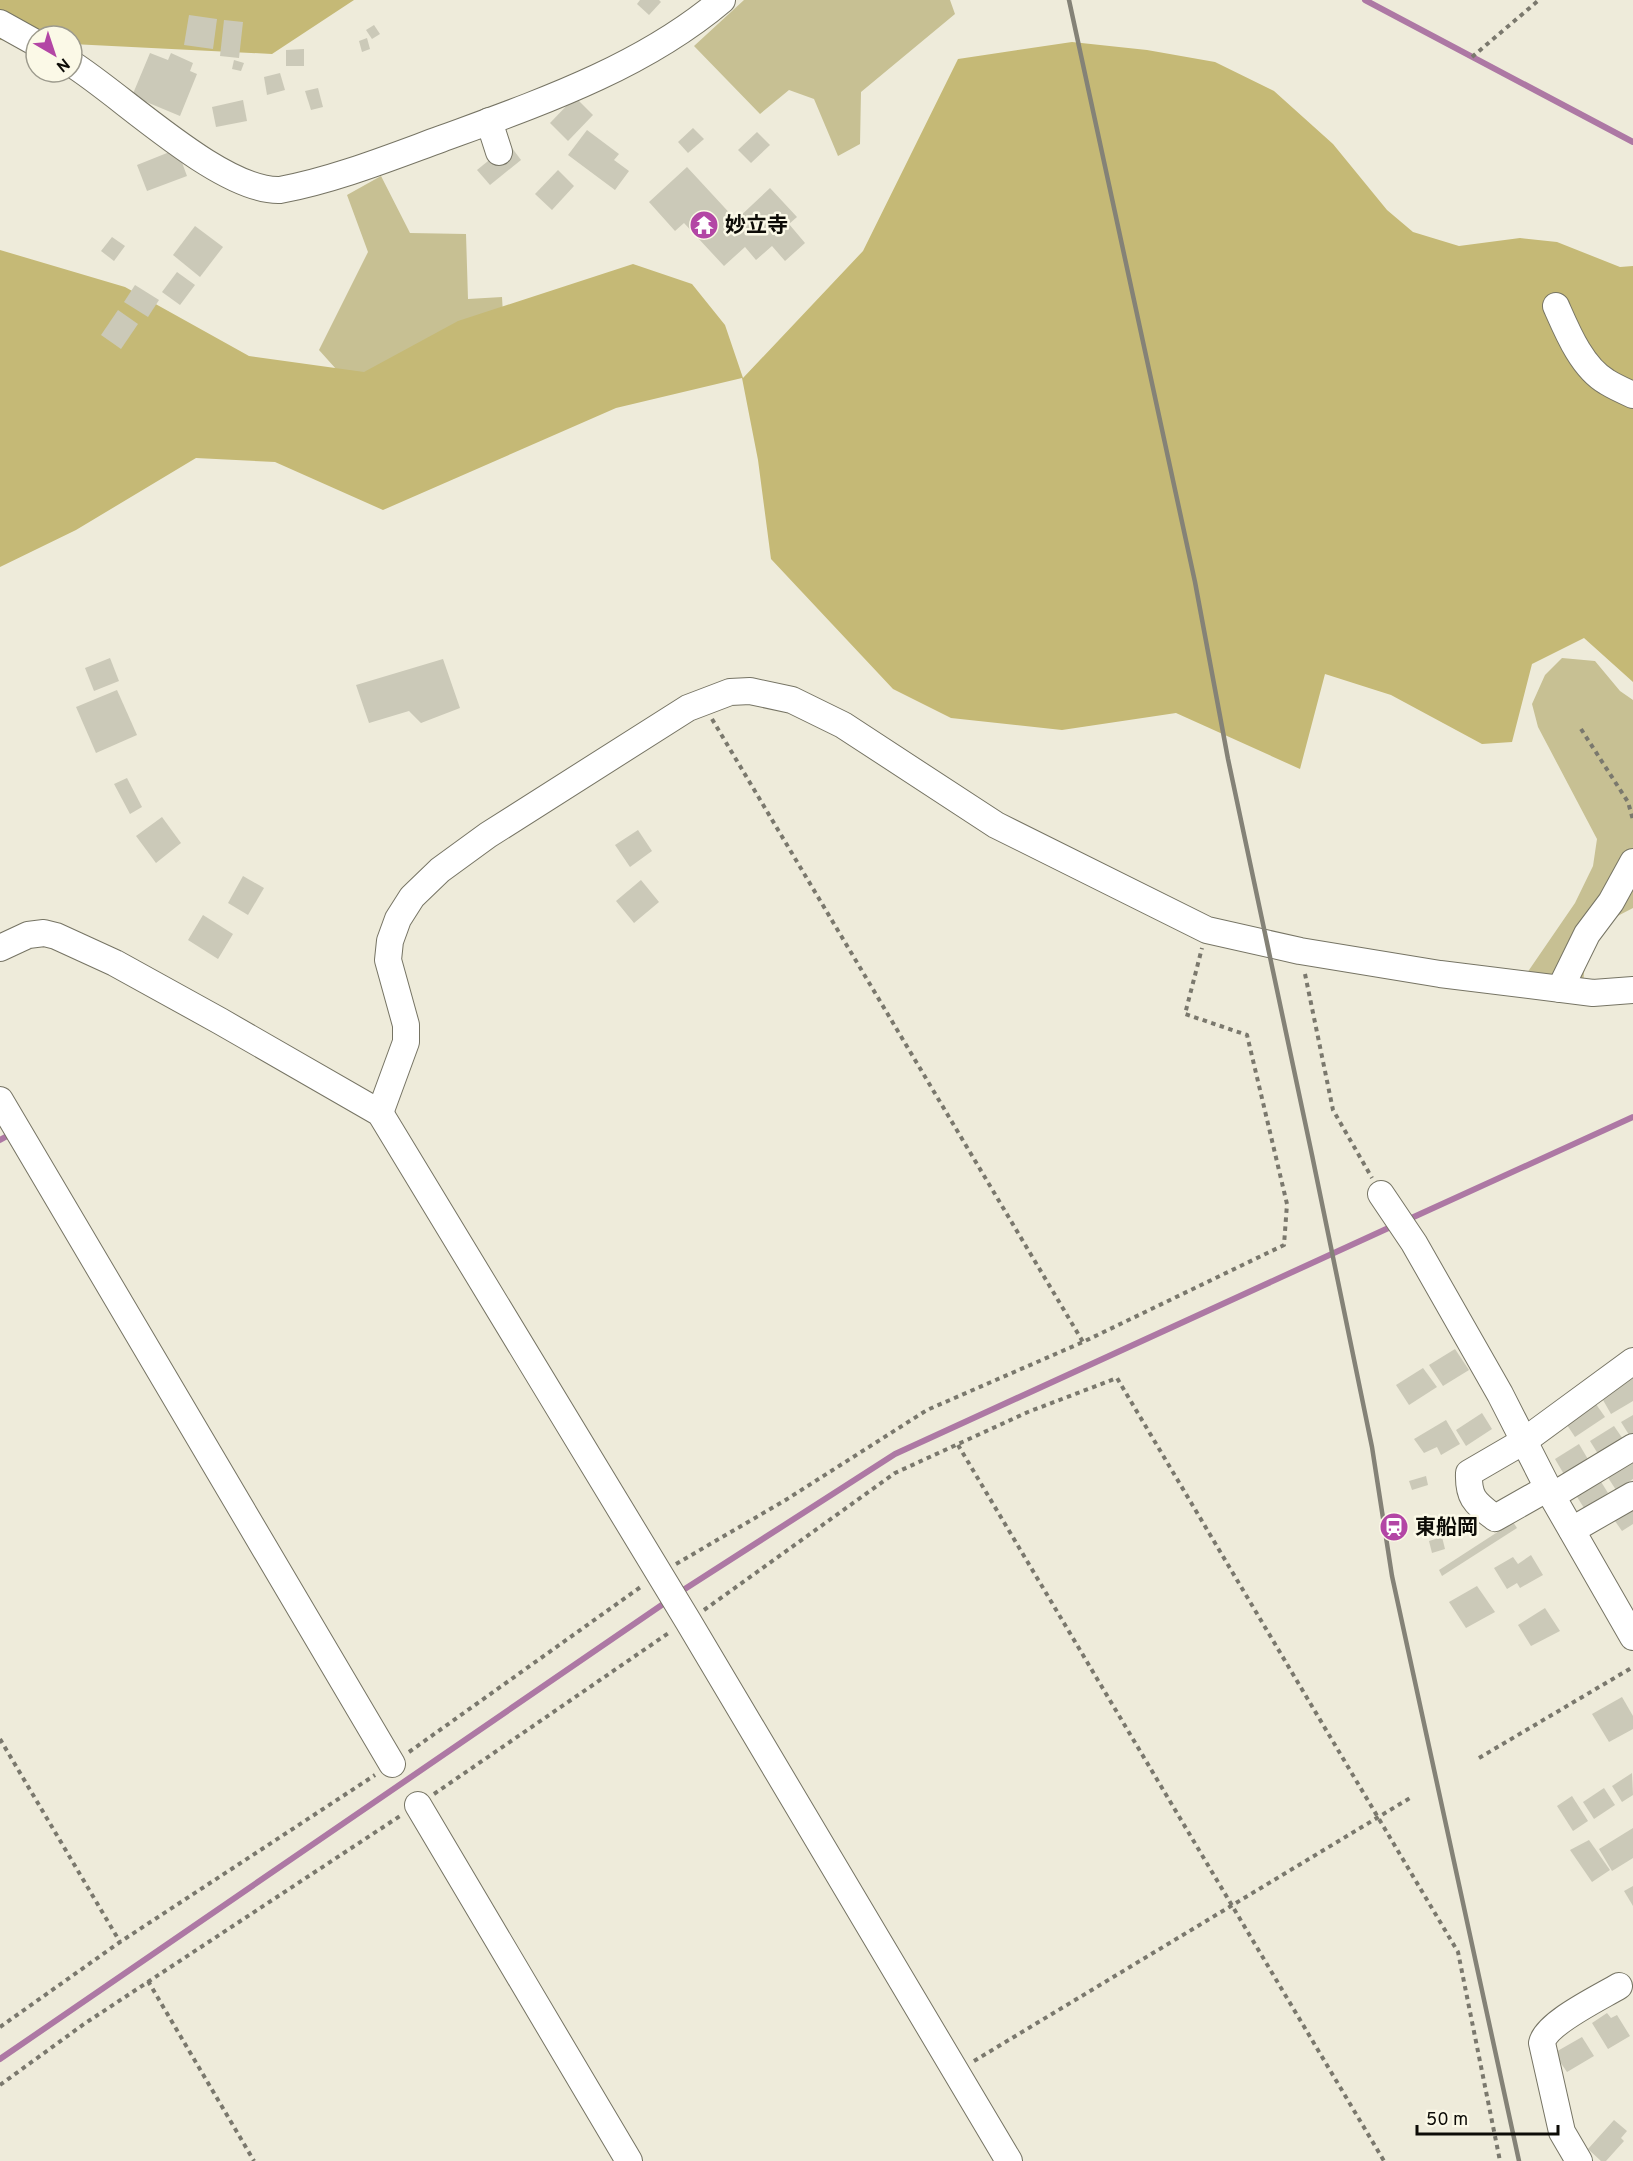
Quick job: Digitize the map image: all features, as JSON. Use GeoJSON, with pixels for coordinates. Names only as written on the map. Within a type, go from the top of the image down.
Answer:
{"type":"FeatureCollection","features":[{"type":"Feature","properties":{"kind":"street"},"geometry":{"type":"LineString","coordinates":[[84,73],[188,151],[265,190],[296,187],[392,157],[489,121],[638,59],[696,23],[722,0]]}},
{"type":"Feature","properties":{"kind":"street"},"geometry":{"type":"LineString","coordinates":[[0,23],[24,36]]}},
{"type":"Feature","properties":{"kind":"street"},"geometry":{"type":"LineString","coordinates":[[489,121],[499,152]]}},
{"type":"Feature","properties":{"kind":"street"},"geometry":{"type":"LineString","coordinates":[[1556,306],[1571,338],[1593,370],[1605,382],[1633,394]]}},
{"type":"Feature","properties":{"kind":"street"},"geometry":{"type":"LineString","coordinates":[[380,1113],[406,1042],[406,1025],[388,960],[390,941],[398,920],[412,897],[440,870],[488,835],[688,708],[730,692],[792,700],[843,725],[996,825],[1207,930],[1300,951],[1440,974],[1593,993],[1633,990]]}},
{"type":"Feature","properties":{"kind":"street"},"geometry":{"type":"LineString","coordinates":[[1560,989],[1587,934],[1611,902],[1633,862]]}},
{"type":"Feature","properties":{"kind":"street"},"geometry":{"type":"LineString","coordinates":[[0,948],[28,935],[44,933],[56,936],[115,963],[380,1113],[658,1575],[688,1621],[1009,2161]]}},
{"type":"Feature","properties":{"kind":"street"},"geometry":{"type":"LineString","coordinates":[[0,1100],[392,1764]]}},
{"type":"Feature","properties":{"kind":"street"},"geometry":{"type":"LineString","coordinates":[[1381,1194],[1414,1243],[1550,1492],[1633,1637]]}},
{"type":"Feature","properties":{"kind":"street"},"geometry":{"type":"LineString","coordinates":[[1633,1361],[1524,1441],[1469,1473],[1468,1491],[1479,1506],[1496,1518],[1633,1448]]}},
{"type":"Feature","properties":{"kind":"street"},"geometry":{"type":"LineString","coordinates":[[1572,1530],[1633,1495]]}},
{"type":"Feature","properties":{"kind":"street"},"geometry":{"type":"LineString","coordinates":[[418,1805],[629,2161]]}},
{"type":"Feature","properties":{"kind":"street"},"geometry":{"type":"LineString","coordinates":[[1579,2161],[1562,2132],[1542,2043],[1544,2035],[1556,2025],[1619,1986]]}},
{"type":"Feature","properties":{"kind":"path"},"geometry":{"type":"LineString","coordinates":[[1473,57],[1539,0]]}},
{"type":"Feature","properties":{"kind":"path"},"geometry":{"type":"LineString","coordinates":[[702,702],[1083,1342]]}},
{"type":"Feature","properties":{"kind":"path"},"geometry":{"type":"LineString","coordinates":[[1581,729],[1628,802],[1633,820]]}},
{"type":"Feature","properties":{"kind":"path"},"geometry":{"type":"LineString","coordinates":[[658,1575],[784,1501],[927,1410],[1083,1342],[1284,1245],[1287,1204],[1247,1035],[1185,1014],[1207,930]]}},
{"type":"Feature","properties":{"kind":"path"},"geometry":{"type":"LineString","coordinates":[[1300,951],[1333,1110],[1381,1194]]}},
{"type":"Feature","properties":{"kind":"path"},"geometry":{"type":"LineString","coordinates":[[0,2085],[84,2024],[418,1805],[644,1648],[688,1621],[895,1473],[1028,1412],[1117,1378],[1458,1952],[1500,2161]]}},
{"type":"Feature","properties":{"kind":"path"},"geometry":{"type":"LineString","coordinates":[[958,1444],[1384,2161]]}},
{"type":"Feature","properties":{"kind":"path"},"geometry":{"type":"LineString","coordinates":[[1479,1758],[1633,1667]]}},
{"type":"Feature","properties":{"kind":"path"},"geometry":{"type":"LineString","coordinates":[[0,1739],[120,1942],[0,2028]]}},
{"type":"Feature","properties":{"kind":"path"},"geometry":{"type":"LineString","coordinates":[[956,2072],[1410,1798]]}},
{"type":"Feature","properties":{"kind":"path"},"geometry":{"type":"LineString","coordinates":[[148,1981],[254,2161]]}},
{"type":"Feature","properties":{"kind":"shaded area"},"geometry":{"type":"Polygon","coordinates":[[[0,0],[354,0],[272,54],[84,45],[84,24],[24,24],[24,41],[0,40],[0,0]]]}},
{"type":"Feature","properties":{"kind":"shaded area"},"geometry":{"type":"Polygon","coordinates":[[[744,0],[950,0],[955,14],[861,92],[860,144],[838,156],[814,99],[789,90],[760,114],[694,46],[744,0]]]}},
{"type":"Feature","properties":{"kind":"shaded area"},"geometry":{"type":"Polygon","coordinates":[[[1072,42],[1147,50],[1215,62],[1274,91],[1333,144],[1387,210],[1413,232],[1459,246],[1520,238],[1557,242],[1620,267],[1633,266],[1633,682],[1584,638],[1532,664],[1512,742],[1482,744],[1391,695],[1325,674],[1300,769],[1176,713],[1062,730],[951,718],[893,689],[771,559],[758,460],[742,378],[616,408],[383,510],[275,462],[196,458],[76,530],[0,567],[0,250],[125,287],[249,356],[364,372],[458,321],[633,264],[692,284],[725,325],[743,378],[863,251],[958,59],[1072,42]]]}},
{"type":"Feature","properties":{"kind":"shaded area"},"geometry":{"type":"Polygon","coordinates":[[[381,176],[410,233],[466,234],[468,299],[502,297],[508,401],[345,379],[319,350],[368,252],[347,195],[381,176]]]}},
{"type":"Feature","properties":{"kind":"shaded area"},"geometry":{"type":"Polygon","coordinates":[[[1562,658],[1595,661],[1620,691],[1633,700],[1633,908],[1600,925],[1584,972],[1583,989],[1527,973],[1575,903],[1593,866],[1597,839],[1538,727],[1532,704],[1545,675],[1562,658]]]}},
{"type":"Feature","properties":{"kind":"building"},"geometry":{"type":"Polygon","coordinates":[[[640,0],[659,0],[661,2],[649,15],[637,4],[640,0]]]}},
{"type":"Feature","properties":{"kind":"building"},"geometry":{"type":"Polygon","coordinates":[[[189,15],[217,19],[213,49],[184,45],[189,15]]]}},
{"type":"Feature","properties":{"kind":"building"},"geometry":{"type":"Polygon","coordinates":[[[224,20],[243,22],[239,58],[220,56],[224,20]]]}},
{"type":"Feature","properties":{"kind":"building"},"geometry":{"type":"Polygon","coordinates":[[[374,25],[380,34],[372,39],[366,30],[374,25]]]}},
{"type":"Feature","properties":{"kind":"building"},"geometry":{"type":"Polygon","coordinates":[[[367,38],[370,49],[362,52],[359,41],[367,38]]]}},
{"type":"Feature","properties":{"kind":"building"},"geometry":{"type":"Polygon","coordinates":[[[304,49],[304,66],[286,66],[286,50],[304,49]]]}},
{"type":"Feature","properties":{"kind":"building"},"geometry":{"type":"Polygon","coordinates":[[[150,53],[168,60],[171,53],[193,63],[190,71],[197,74],[180,116],[132,96],[150,53]]]}},
{"type":"Feature","properties":{"kind":"building"},"geometry":{"type":"Polygon","coordinates":[[[234,60],[244,63],[241,71],[232,69],[234,60]]]}},
{"type":"Feature","properties":{"kind":"building"},"geometry":{"type":"Polygon","coordinates":[[[280,73],[285,90],[267,95],[264,77],[280,73]]]}},
{"type":"Feature","properties":{"kind":"building"},"geometry":{"type":"Polygon","coordinates":[[[318,88],[323,107],[311,110],[305,91],[318,88]]]}},
{"type":"Feature","properties":{"kind":"building"},"geometry":{"type":"Polygon","coordinates":[[[575,97],[593,115],[568,141],[550,123],[575,97]]]}},
{"type":"Feature","properties":{"kind":"building"},"geometry":{"type":"Polygon","coordinates":[[[243,100],[247,121],[216,127],[212,107],[243,100]]]}},
{"type":"Feature","properties":{"kind":"building"},"geometry":{"type":"Polygon","coordinates":[[[693,128],[704,139],[688,153],[678,142],[693,128]]]}},
{"type":"Feature","properties":{"kind":"building"},"geometry":{"type":"Polygon","coordinates":[[[587,130],[619,154],[614,160],[629,171],[615,190],[568,155],[587,130]]]}},
{"type":"Feature","properties":{"kind":"building"},"geometry":{"type":"Polygon","coordinates":[[[757,132],[770,145],[751,163],[738,150],[757,132]]]}},
{"type":"Feature","properties":{"kind":"building"},"geometry":{"type":"Polygon","coordinates":[[[509,144],[521,160],[490,185],[477,170],[509,144]]]}},
{"type":"Feature","properties":{"kind":"building"},"geometry":{"type":"Polygon","coordinates":[[[177,149],[187,176],[147,191],[137,165],[177,149]]]}},
{"type":"Feature","properties":{"kind":"building"},"geometry":{"type":"Polygon","coordinates":[[[687,167],[736,220],[770,188],[797,217],[789,224],[805,243],[785,261],[772,246],[756,260],[745,247],[724,266],[684,223],[675,231],[649,202],[687,167]]]}},
{"type":"Feature","properties":{"kind":"building"},"geometry":{"type":"Polygon","coordinates":[[[558,170],[574,186],[552,210],[535,194],[558,170]]]}},
{"type":"Feature","properties":{"kind":"building"},"geometry":{"type":"Polygon","coordinates":[[[195,226],[223,247],[200,277],[173,255],[195,226]]]}},
{"type":"Feature","properties":{"kind":"building"},"geometry":{"type":"Polygon","coordinates":[[[112,237],[125,246],[114,261],[101,251],[112,237]]]}},
{"type":"Feature","properties":{"kind":"building"},"geometry":{"type":"Polygon","coordinates":[[[177,272],[195,285],[180,305],[162,292],[177,272]]]}},
{"type":"Feature","properties":{"kind":"building"},"geometry":{"type":"Polygon","coordinates":[[[135,285],[159,300],[148,317],[124,302],[135,285]]]}},
{"type":"Feature","properties":{"kind":"building"},"geometry":{"type":"Polygon","coordinates":[[[118,310],[138,324],[121,349],[101,335],[118,310]]]}},
{"type":"Feature","properties":{"kind":"building"},"geometry":{"type":"Polygon","coordinates":[[[110,658],[119,681],[94,691],[85,668],[110,658]]]}},
{"type":"Feature","properties":{"kind":"building"},"geometry":{"type":"Polygon","coordinates":[[[443,659],[460,708],[421,723],[409,711],[369,723],[356,685],[443,659]]]}},
{"type":"Feature","properties":{"kind":"building"},"geometry":{"type":"Polygon","coordinates":[[[117,690],[137,735],[96,753],[76,707],[117,690]]]}},
{"type":"Feature","properties":{"kind":"building"},"geometry":{"type":"Polygon","coordinates":[[[127,778],[142,807],[130,814],[114,784],[127,778]]]}},
{"type":"Feature","properties":{"kind":"building"},"geometry":{"type":"Polygon","coordinates":[[[162,817],[181,843],[156,863],[136,836],[162,817]]]}},
{"type":"Feature","properties":{"kind":"building"},"geometry":{"type":"Polygon","coordinates":[[[638,830],[652,851],[630,867],[615,845],[638,830]]]}},
{"type":"Feature","properties":{"kind":"building"},"geometry":{"type":"Polygon","coordinates":[[[243,876],[264,888],[248,915],[228,903],[243,876]]]}},
{"type":"Feature","properties":{"kind":"building"},"geometry":{"type":"Polygon","coordinates":[[[641,880],[659,902],[634,923],[616,901],[641,880]]]}},
{"type":"Feature","properties":{"kind":"building"},"geometry":{"type":"Polygon","coordinates":[[[203,915],[233,934],[218,959],[188,940],[203,915]]]}},
{"type":"Feature","properties":{"kind":"building"},"geometry":{"type":"Polygon","coordinates":[[[1455,1349],[1469,1370],[1443,1386],[1429,1365],[1455,1349]]]}},
{"type":"Feature","properties":{"kind":"building"},"geometry":{"type":"Polygon","coordinates":[[[1423,1368],[1437,1387],[1409,1405],[1396,1385],[1423,1368]]]}},
{"type":"Feature","properties":{"kind":"building"},"geometry":{"type":"Polygon","coordinates":[[[1633,1372],[1633,1401],[1611,1414],[1599,1393],[1633,1372]]]}},
{"type":"Feature","properties":{"kind":"building"},"geometry":{"type":"Polygon","coordinates":[[[1591,1397],[1605,1417],[1575,1437],[1561,1416],[1591,1397]]]}},
{"type":"Feature","properties":{"kind":"building"},"geometry":{"type":"Polygon","coordinates":[[[1482,1413],[1492,1429],[1466,1446],[1456,1430],[1482,1413]]]}},
{"type":"Feature","properties":{"kind":"building"},"geometry":{"type":"Polygon","coordinates":[[[1633,1415],[1633,1437],[1631,1438],[1621,1422],[1633,1415]]]}},
{"type":"Feature","properties":{"kind":"building"},"geometry":{"type":"Polygon","coordinates":[[[1446,1420],[1460,1444],[1441,1455],[1437,1447],[1424,1453],[1414,1439],[1446,1420]]]}},
{"type":"Feature","properties":{"kind":"building"},"geometry":{"type":"Polygon","coordinates":[[[1614,1426],[1625,1442],[1600,1457],[1590,1441],[1614,1426]]]}},
{"type":"Feature","properties":{"kind":"building"},"geometry":{"type":"Polygon","coordinates":[[[1579,1444],[1589,1461],[1565,1476],[1555,1459],[1579,1444]]]}},
{"type":"Feature","properties":{"kind":"building"},"geometry":{"type":"Polygon","coordinates":[[[1630,1458],[1633,1463],[1633,1479],[1616,1490],[1605,1473],[1630,1458]]]}},
{"type":"Feature","properties":{"kind":"building"},"geometry":{"type":"Polygon","coordinates":[[[1426,1476],[1428,1485],[1412,1490],[1409,1481],[1426,1476]]]}},
{"type":"Feature","properties":{"kind":"building"},"geometry":{"type":"Polygon","coordinates":[[[1598,1477],[1608,1493],[1584,1508],[1574,1492],[1598,1477]]]}},
{"type":"Feature","properties":{"kind":"building"},"geometry":{"type":"Polygon","coordinates":[[[1633,1498],[1633,1524],[1622,1531],[1610,1514],[1633,1498]]]}},
{"type":"Feature","properties":{"kind":"building"},"geometry":{"type":"Polygon","coordinates":[[[1513,1522],[1517,1528],[1442,1576],[1439,1570],[1513,1522]]]}},
{"type":"Feature","properties":{"kind":"building"},"geometry":{"type":"Polygon","coordinates":[[[1442,1537],[1445,1549],[1432,1553],[1429,1541],[1442,1537]]]}},
{"type":"Feature","properties":{"kind":"building"},"geometry":{"type":"Polygon","coordinates":[[[1531,1555],[1543,1575],[1520,1588],[1517,1583],[1507,1589],[1494,1568],[1513,1557],[1518,1564],[1531,1555]]]}},
{"type":"Feature","properties":{"kind":"building"},"geometry":{"type":"Polygon","coordinates":[[[1477,1586],[1495,1612],[1466,1628],[1449,1602],[1477,1586]]]}},
{"type":"Feature","properties":{"kind":"building"},"geometry":{"type":"Polygon","coordinates":[[[1545,1608],[1560,1631],[1531,1646],[1518,1625],[1545,1608]]]}},
{"type":"Feature","properties":{"kind":"building"},"geometry":{"type":"Polygon","coordinates":[[[1622,1697],[1633,1716],[1633,1729],[1609,1742],[1592,1714],[1622,1697]]]}},
{"type":"Feature","properties":{"kind":"building"},"geometry":{"type":"Polygon","coordinates":[[[1632,1773],[1633,1795],[1622,1802],[1612,1786],[1632,1773]]]}},
{"type":"Feature","properties":{"kind":"building"},"geometry":{"type":"Polygon","coordinates":[[[1604,1788],[1615,1805],[1594,1819],[1583,1802],[1604,1788]]]}},
{"type":"Feature","properties":{"kind":"building"},"geometry":{"type":"Polygon","coordinates":[[[1572,1796],[1588,1821],[1573,1831],[1557,1806],[1572,1796]]]}},
{"type":"Feature","properties":{"kind":"building"},"geometry":{"type":"Polygon","coordinates":[[[1633,1828],[1633,1858],[1612,1871],[1599,1849],[1633,1828]]]}},
{"type":"Feature","properties":{"kind":"building"},"geometry":{"type":"Polygon","coordinates":[[[1589,1840],[1610,1870],[1592,1882],[1570,1850],[1589,1840]]]}},
{"type":"Feature","properties":{"kind":"building"},"geometry":{"type":"Polygon","coordinates":[[[1633,1886],[1633,1906],[1624,1891],[1633,1886]]]}},
{"type":"Feature","properties":{"kind":"building"},"geometry":{"type":"Polygon","coordinates":[[[1607,2013],[1611,2018],[1617,2015],[1630,2036],[1608,2049],[1592,2023],[1607,2013]]]}},
{"type":"Feature","properties":{"kind":"building"},"geometry":{"type":"Polygon","coordinates":[[[1582,2037],[1594,2056],[1567,2072],[1554,2053],[1582,2037]]]}},
{"type":"Feature","properties":{"kind":"building"},"geometry":{"type":"Polygon","coordinates":[[[1614,2120],[1627,2131],[1621,2138],[1624,2141],[1606,2161],[1601,2161],[1588,2149],[1614,2120]]]}},
{"type":"Feature","properties":{"kind":"waterway"},"geometry":{"type":"LineString","coordinates":[[1365,0],[1633,142]]}},
{"type":"Feature","properties":{"kind":"waterway"},"geometry":{"type":"LineString","coordinates":[[1407,1220],[1633,1117]]}},
{"type":"Feature","properties":{"kind":"waterway"},"geometry":{"type":"LineString","coordinates":[[0,1140],[9,1135]]}},
{"type":"Feature","properties":{"kind":"waterway"},"geometry":{"type":"LineString","coordinates":[[677,1594],[895,1454],[1395,1225]]}},
{"type":"Feature","properties":{"kind":"waterway"},"geometry":{"type":"LineString","coordinates":[[0,2059],[669,1600]]}},
{"type":"Feature","properties":{"kind":"railway"},"geometry":{"type":"LineString","coordinates":[[1069,0],[1195,582],[1228,759],[1372,1447],[1392,1576],[1519,2161]]}},
{"type":"Feature","properties":{"kind":"place","name":"妙立寺"},"geometry":{"type":"Point","coordinates":[704,225]}},
{"type":"Feature","properties":{"kind":"place","name":"東船岡"},"geometry":{"type":"Point","coordinates":[1394,1527]}}]}
